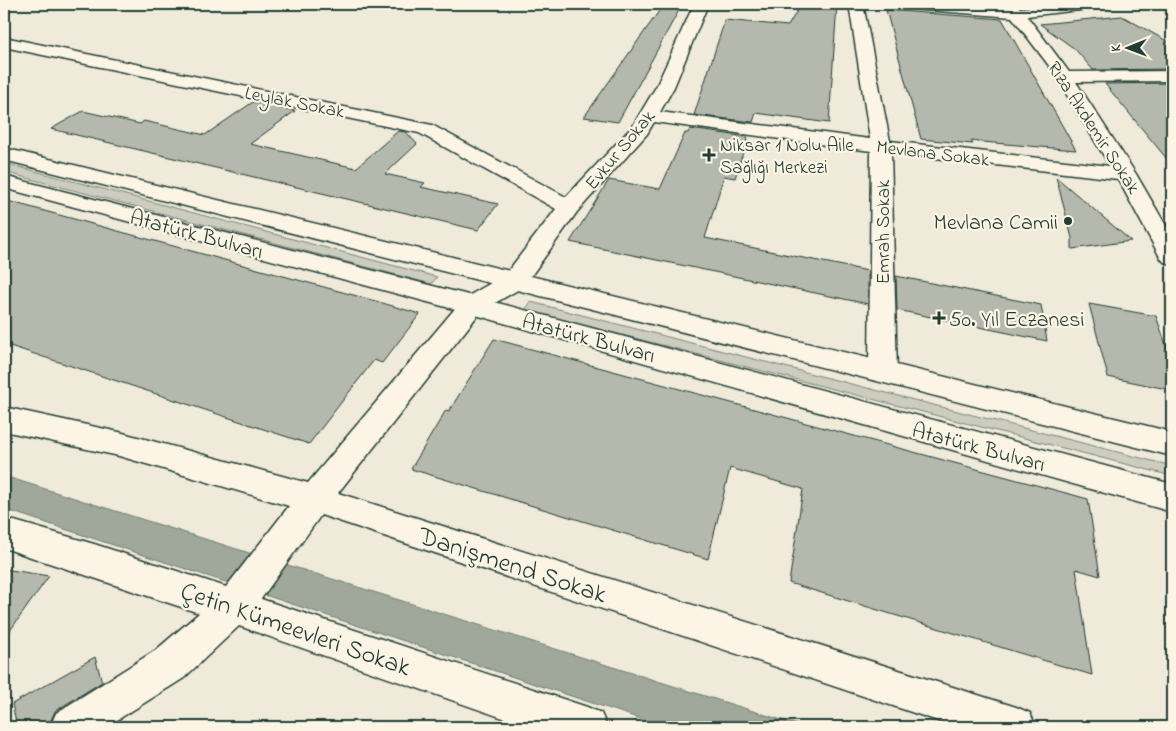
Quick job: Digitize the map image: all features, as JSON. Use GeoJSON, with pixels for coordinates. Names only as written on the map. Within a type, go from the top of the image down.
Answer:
{"type":"FeatureCollection","features":[{"type":"Feature","properties":{"kind":"street","name":"Evkur Sokak"},"geometry":{"type":"LineString","coordinates":[[514,281],[569,207],[617,157],[650,116],[665,87],[701,4]]}},
{"type":"Feature","properties":{"kind":"street","name":"Emrah Sokak"},"geometry":{"type":"LineString","coordinates":[[856,4],[881,146],[883,372]]}},
{"type":"Feature","properties":{"kind":"street"},"geometry":{"type":"LineString","coordinates":[[901,4],[1012,8],[1098,4]]}},
{"type":"Feature","properties":{"kind":"street","name":"Rıza Akdemir Sokak"},"geometry":{"type":"LineString","coordinates":[[1012,8],[1065,77],[1126,174],[1172,257]]}},
{"type":"Feature","properties":{"kind":"street","name":"Leylak Sokak"},"geometry":{"type":"LineString","coordinates":[[4,42],[426,129],[569,207]]}},
{"type":"Feature","properties":{"kind":"street"},"geometry":{"type":"LineString","coordinates":[[1065,77],[1172,76]]}},
{"type":"Feature","properties":{"kind":"street","name":"Mevlana Sokak"},"geometry":{"type":"LineString","coordinates":[[650,116],[881,146],[1126,174]]}},
{"type":"Feature","properties":{"kind":"street","name":"Atatürk Bulvarı"},"geometry":{"type":"LineString","coordinates":[[4,154],[1172,444]]}},
{"type":"Feature","properties":{"kind":"street","name":"Atatürk Bulvarı"},"geometry":{"type":"LineString","coordinates":[[4,182],[472,305],[1172,498]]}},
{"type":"Feature","properties":{"kind":"street"},"geometry":{"type":"LineString","coordinates":[[70,727],[170,664],[233,607],[308,508],[472,305],[514,281]]}},
{"type":"Feature","properties":{"kind":"street","name":"Danişmend Sokak"},"geometry":{"type":"LineString","coordinates":[[4,420],[119,444],[308,508],[1016,727]]}},
{"type":"Feature","properties":{"kind":"street","name":"Çetin Kümeevleri Sokak"},"geometry":{"type":"LineString","coordinates":[[4,533],[94,560],[587,727]]}},
{"type":"Feature","properties":{"kind":"shaded area"},"geometry":{"type":"Polygon","coordinates":[[[4,163],[437,277],[431,284],[4,172],[4,163]]]}},
{"type":"Feature","properties":{"kind":"shaded area"},"geometry":{"type":"Polygon","coordinates":[[[531,302],[1172,466],[1172,476],[525,310],[531,302]]]}},
{"type":"Feature","properties":{"kind":"shaded area"},"geometry":{"type":"Polygon","coordinates":[[[4,476],[804,727],[665,727],[4,509],[4,476]]]}},
{"type":"Feature","properties":{"kind":"building"},"geometry":{"type":"Polygon","coordinates":[[[664,4],[679,10],[618,122],[584,117],[664,4]]]}},
{"type":"Feature","properties":{"kind":"building"},"geometry":{"type":"Polygon","coordinates":[[[801,4],[837,4],[829,123],[756,113],[753,122],[694,115],[725,20],[788,26],[801,4]]]}},
{"type":"Feature","properties":{"kind":"building"},"geometry":{"type":"Polygon","coordinates":[[[886,10],[1002,19],[1076,150],[971,141],[973,144],[921,139],[886,10]]]}},
{"type":"Feature","properties":{"kind":"building"},"geometry":{"type":"Polygon","coordinates":[[[1122,16],[1172,44],[1172,69],[1093,70],[1075,49],[1040,24],[1122,16]]]}},
{"type":"Feature","properties":{"kind":"building"},"geometry":{"type":"Polygon","coordinates":[[[1172,83],[1172,165],[1105,84],[1172,83]]]}},
{"type":"Feature","properties":{"kind":"building"},"geometry":{"type":"Polygon","coordinates":[[[253,102],[295,111],[250,144],[356,168],[398,131],[406,132],[417,144],[385,174],[425,183],[421,187],[498,204],[478,230],[51,129],[83,111],[140,124],[144,121],[205,135],[253,102]]]}},
{"type":"Feature","properties":{"kind":"building"},"geometry":{"type":"Polygon","coordinates":[[[690,129],[748,137],[735,178],[724,176],[705,238],[868,271],[868,304],[570,242],[609,180],[660,189],[685,133],[688,133],[690,129]]]}},
{"type":"Feature","properties":{"kind":"building"},"geometry":{"type":"Polygon","coordinates":[[[1056,177],[1131,241],[1072,249],[1072,238],[1056,177]]]}},
{"type":"Feature","properties":{"kind":"building"},"geometry":{"type":"Polygon","coordinates":[[[4,200],[420,314],[382,363],[374,360],[309,444],[4,344],[4,200]]]}},
{"type":"Feature","properties":{"kind":"building"},"geometry":{"type":"Polygon","coordinates":[[[896,276],[1041,305],[1047,341],[897,310],[896,276]]]}},
{"type":"Feature","properties":{"kind":"building"},"geometry":{"type":"Polygon","coordinates":[[[1089,304],[1156,316],[1172,362],[1172,390],[1108,377],[1089,304]]]}},
{"type":"Feature","properties":{"kind":"building"},"geometry":{"type":"Polygon","coordinates":[[[494,339],[1088,499],[1100,576],[1076,569],[1092,675],[789,583],[803,489],[730,468],[708,559],[411,469],[446,410],[449,411],[494,339]]]}},
{"type":"Feature","properties":{"kind":"building"},"geometry":{"type":"Polygon","coordinates":[[[4,569],[49,576],[4,639],[4,569]]]}},
{"type":"Feature","properties":{"kind":"building"},"geometry":{"type":"Polygon","coordinates":[[[95,657],[102,682],[55,711],[48,727],[17,727],[12,704],[95,657]]]}},
{"type":"Feature","properties":{"kind":"place","name":"Niksar 1 Nolu Aile Sağlığı Merkezi"},"geometry":{"type":"Point","coordinates":[709,155]}},
{"type":"Feature","properties":{"kind":"place","name":"Mevlana Camii"},"geometry":{"type":"Point","coordinates":[1068,221]}},
{"type":"Feature","properties":{"kind":"place","name":"50. Yıl Eczanesi"},"geometry":{"type":"Point","coordinates":[939,318]}}]}
